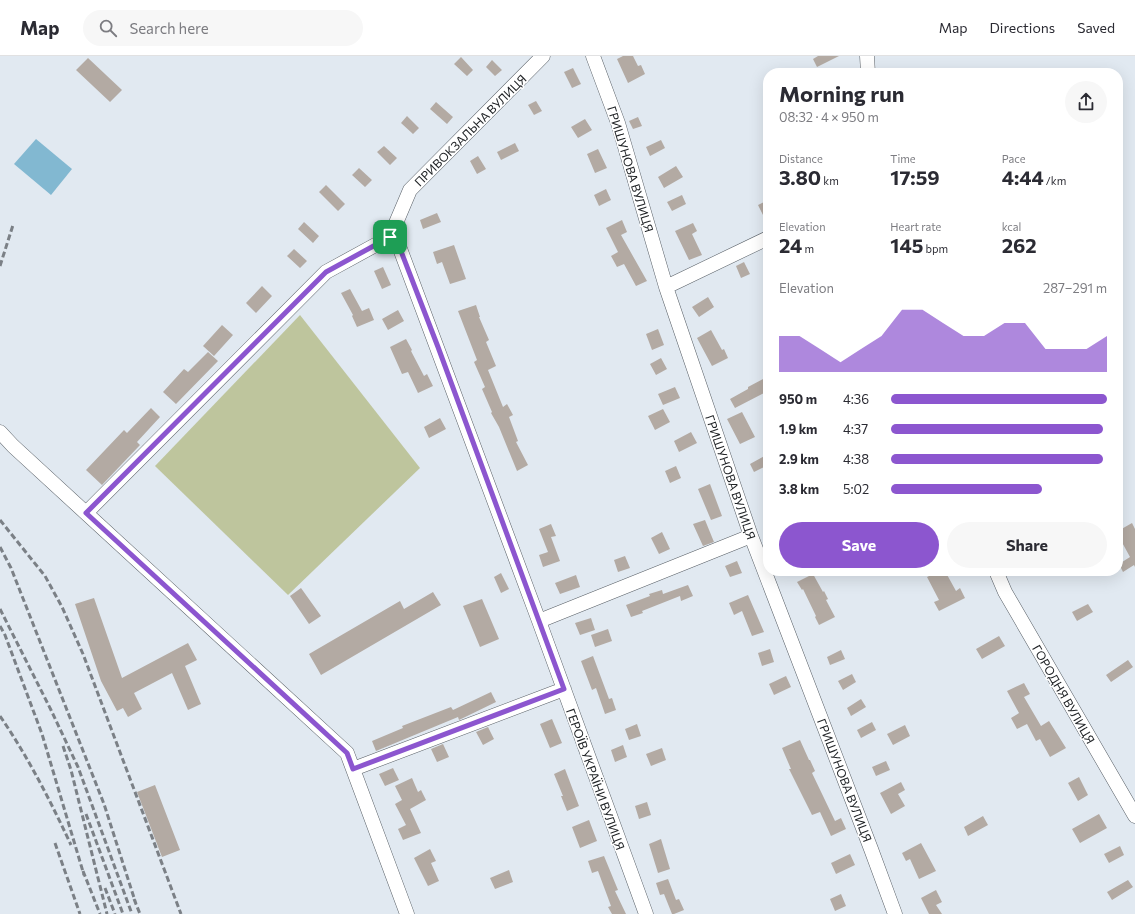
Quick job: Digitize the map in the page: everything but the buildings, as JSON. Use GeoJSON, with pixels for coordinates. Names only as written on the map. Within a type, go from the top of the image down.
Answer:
{"type":"FeatureCollection","features":[{"type":"Feature","properties":{"kind":"street","name":"ПРИВОКЗАЛЬНА ВУЛИЦЯ"},"geometry":{"type":"LineString","coordinates":[[390,237],[410,190],[543,56]]}},
{"type":"Feature","properties":{"kind":"street","name":"ГРИШУНОВА ВУЛИЦЯ"},"geometry":{"type":"LineString","coordinates":[[593,56],[618,123],[666,287],[763,567]]}},
{"type":"Feature","properties":{"kind":"street"},"geometry":{"type":"LineString","coordinates":[[867,56],[868,68]]}},
{"type":"Feature","properties":{"kind":"street"},"geometry":{"type":"LineString","coordinates":[[86,513],[326,272],[390,237]]}},
{"type":"Feature","properties":{"kind":"street","name":"ГЕРОЇВ УКРАЇНИ ВУЛИЦЯ"},"geometry":{"type":"LineString","coordinates":[[390,237],[399,246],[402,253],[646,914]]}},
{"type":"Feature","properties":{"kind":"street"},"geometry":{"type":"LineString","coordinates":[[666,287],[763,240]]}},
{"type":"Feature","properties":{"kind":"street"},"geometry":{"type":"LineString","coordinates":[[0,432],[13,446],[347,753],[407,914]]}},
{"type":"Feature","properties":{"kind":"street"},"geometry":{"type":"LineString","coordinates":[[539,621],[751,536]]}},
{"type":"Feature","properties":{"kind":"street","name":"ГРИШУНОВА ВУЛИЦЯ"},"geometry":{"type":"LineString","coordinates":[[766,576],[895,914]]}},
{"type":"Feature","properties":{"kind":"street","name":"ГОРОДНЯ ВУЛИЦЯ"},"geometry":{"type":"LineString","coordinates":[[998,576],[1005,592],[1135,816]]}},
{"type":"Feature","properties":{"kind":"street"},"geometry":{"type":"LineString","coordinates":[[353,769],[564,689]]}},
{"type":"Feature","properties":{"kind":"green space"},"geometry":{"type":"Polygon","coordinates":[[[300,315],[420,468],[288,595],[155,466],[300,315]]]}},
{"type":"Feature","properties":{"kind":"water"},"geometry":{"type":"Polygon","coordinates":[[[36,139],[72,169],[51,195],[14,164],[36,139]]]}},
{"type":"Feature","properties":{"kind":"railway"},"geometry":{"type":"LineString","coordinates":[[0,266],[13,225]]}},
{"type":"Feature","properties":{"kind":"railway"},"geometry":{"type":"LineString","coordinates":[[0,520],[45,576],[62,607],[83,654],[181,914]]}},
{"type":"Feature","properties":{"kind":"railway"},"geometry":{"type":"LineString","coordinates":[[0,547],[11,568],[104,804],[136,904]]}},
{"type":"Feature","properties":{"kind":"railway"},"geometry":{"type":"LineString","coordinates":[[0,609],[78,767],[132,914]]}},
{"type":"Feature","properties":{"kind":"railway"},"geometry":{"type":"LineString","coordinates":[[0,626],[5,635],[42,734],[84,875]]}},
{"type":"Feature","properties":{"kind":"railway"},"geometry":{"type":"LineString","coordinates":[[0,716],[38,779],[71,845]]}},
{"type":"Feature","properties":{"kind":"railway"},"geometry":{"type":"LineString","coordinates":[[63,746],[71,770],[107,914]]}},
{"type":"Feature","properties":{"kind":"railway"},"geometry":{"type":"LineString","coordinates":[[86,814],[123,914]]}},
{"type":"Feature","properties":{"kind":"railway"},"geometry":{"type":"LineString","coordinates":[[55,843],[80,914]]}},
{"type":"Feature","properties":{"kind":"railway"},"geometry":{"type":"LineString","coordinates":[[83,871],[100,914]]}},
{"type":"Feature","properties":{"kind":"railway"},"geometry":{"type":"LineString","coordinates":[[105,888],[115,914]]}},
{"type":"Feature","properties":{"kind":"railway"},"geometry":{"type":"LineString","coordinates":[[134,899],[140,914]]}},
{"type":"Feature","properties":{"kind":"route"},"geometry":{"type":"LineString","coordinates":[[390,237],[399,246],[438,347],[564,689],[353,769],[347,753],[86,513],[326,272],[390,237]]}}]}
